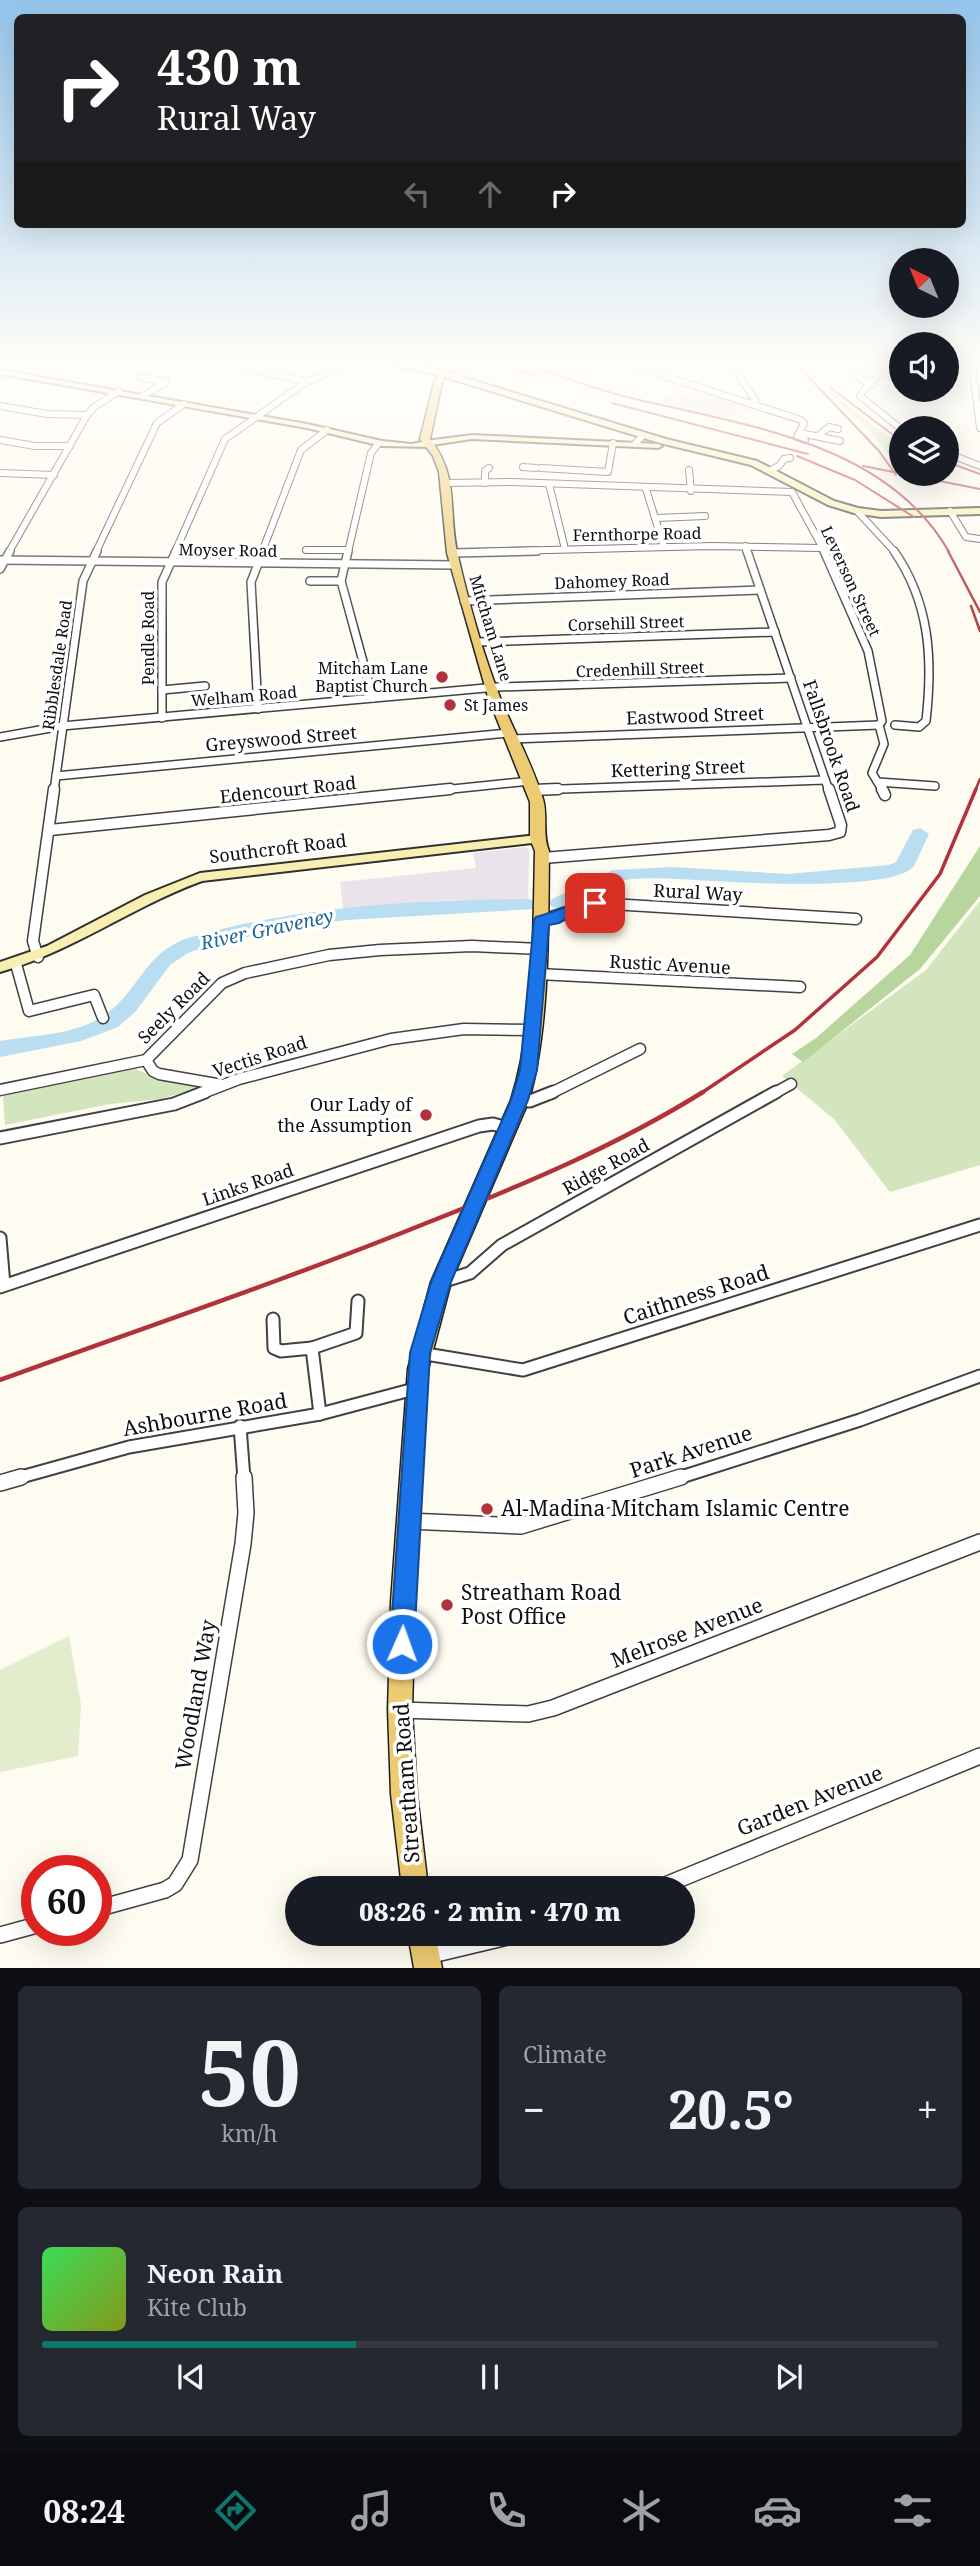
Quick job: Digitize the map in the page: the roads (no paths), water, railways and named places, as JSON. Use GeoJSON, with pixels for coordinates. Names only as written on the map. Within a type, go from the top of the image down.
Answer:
{"type":"FeatureCollection","features":[{"type":"Feature","properties":{"kind":"main road","name":"Mitcham Lane"},"geometry":{"type":"LineString","coordinates":[[436,456],[445,483],[454,559],[464,601],[491,688],[532,786],[537,810],[537,839],[542,858],[543,902]]}},
{"type":"Feature","properties":{"kind":"main road","name":"Streatham Road"},"geometry":{"type":"LineString","coordinates":[[414,1876],[404,1794],[400,1710],[408,1521],[420,1353],[441,1282],[520,1100],[529,1070],[543,902]]}},
{"type":"Feature","properties":{"kind":"street"},"geometry":{"type":"LineString","coordinates":[[0,569],[65,456]]}},
{"type":"Feature","properties":{"kind":"street","name":"Ribblesdale Road"},"geometry":{"type":"LineString","coordinates":[[38,957],[33,941],[82,584],[142,456]]}},
{"type":"Feature","properties":{"kind":"street","name":"Pendle Road"},"geometry":{"type":"LineString","coordinates":[[162,718],[162,585],[218,456]]}},
{"type":"Feature","properties":{"kind":"street"},"geometry":{"type":"LineString","coordinates":[[258,709],[251,582],[298,456]]}},
{"type":"Feature","properties":{"kind":"street"},"geometry":{"type":"LineString","coordinates":[[370,456],[346,550],[341,581],[373,698]]}},
{"type":"Feature","properties":{"kind":"street"},"geometry":{"type":"LineString","coordinates":[[523,467],[608,472],[611,456]]}},
{"type":"Feature","properties":{"kind":"street"},"geometry":{"type":"LineString","coordinates":[[724,456],[771,470],[831,503],[857,511],[881,514],[980,511]]}},
{"type":"Feature","properties":{"kind":"street"},"geometry":{"type":"LineString","coordinates":[[771,470],[779,466],[784,459],[790,458]]}},
{"type":"Feature","properties":{"kind":"street"},"geometry":{"type":"LineString","coordinates":[[959,458],[980,466]]}},
{"type":"Feature","properties":{"kind":"street"},"geometry":{"type":"LineString","coordinates":[[485,482],[485,471],[489,468]]}},
{"type":"Feature","properties":{"kind":"street"},"geometry":{"type":"LineString","coordinates":[[445,483],[549,484],[691,491],[689,471]]}},
{"type":"Feature","properties":{"kind":"street"},"geometry":{"type":"LineString","coordinates":[[0,473],[54,475]]}},
{"type":"Feature","properties":{"kind":"street"},"geometry":{"type":"LineString","coordinates":[[549,484],[565,550]]}},
{"type":"Feature","properties":{"kind":"street"},"geometry":{"type":"LineString","coordinates":[[646,489],[664,547]]}},
{"type":"Feature","properties":{"kind":"street","name":"Leverson Street"},"geometry":{"type":"LineString","coordinates":[[691,491],[792,492],[822,548],[868,651],[882,720],[879,725],[885,741],[882,756],[872,773],[878,782]]}},
{"type":"Feature","properties":{"kind":"street"},"geometry":{"type":"LineString","coordinates":[[857,511],[895,553],[913,582],[927,624],[932,653],[932,681],[926,722],[921,726],[895,725]]}},
{"type":"Feature","properties":{"kind":"street"},"geometry":{"type":"LineString","coordinates":[[950,511],[966,537],[980,539]]}},
{"type":"Feature","properties":{"kind":"street"},"geometry":{"type":"LineString","coordinates":[[656,518],[705,516]]}},
{"type":"Feature","properties":{"kind":"street","name":"Fallsbrook Road"},"geometry":{"type":"LineString","coordinates":[[542,858],[837,833],[841,825],[745,546]]}},
{"type":"Feature","properties":{"kind":"street","name":"Fernthorpe Road"},"geometry":{"type":"LineString","coordinates":[[454,559],[565,550],[664,547],[822,548]]}},
{"type":"Feature","properties":{"kind":"street"},"geometry":{"type":"LineString","coordinates":[[306,550],[346,550]]}},
{"type":"Feature","properties":{"kind":"street","name":"Moyser Road"},"geometry":{"type":"LineString","coordinates":[[3,560],[343,565],[454,559]]}},
{"type":"Feature","properties":{"kind":"street"},"geometry":{"type":"LineString","coordinates":[[310,581],[341,581]]}},
{"type":"Feature","properties":{"kind":"street","name":"Dahomey Road"},"geometry":{"type":"LineString","coordinates":[[464,601],[760,590]]}},
{"type":"Feature","properties":{"kind":"street","name":"Corsehill Street"},"geometry":{"type":"LineString","coordinates":[[477,642],[775,632]]}},
{"type":"Feature","properties":{"kind":"street","name":"Credenhill Street"},"geometry":{"type":"LineString","coordinates":[[491,688],[791,678]]}},
{"type":"Feature","properties":{"kind":"street"},"geometry":{"type":"LineString","coordinates":[[162,690],[205,686]]}},
{"type":"Feature","properties":{"kind":"street","name":"Welham Road"},"geometry":{"type":"LineString","coordinates":[[0,737],[62,726],[491,688]]}},
{"type":"Feature","properties":{"kind":"street","name":"Eastwood Street"},"geometry":{"type":"LineString","coordinates":[[510,736],[879,725]]}},
{"type":"Feature","properties":{"kind":"street","name":"Greyswood Street"},"geometry":{"type":"LineString","coordinates":[[56,776],[510,736]]}},
{"type":"Feature","properties":{"kind":"street","name":"Kettering Street"},"geometry":{"type":"LineString","coordinates":[[532,786],[825,780]]}},
{"type":"Feature","properties":{"kind":"street"},"geometry":{"type":"LineString","coordinates":[[878,782],[935,786]]}},
{"type":"Feature","properties":{"kind":"street"},"geometry":{"type":"LineString","coordinates":[[878,782],[885,794]]}},
{"type":"Feature","properties":{"kind":"street","name":"Edencourt Road"},"geometry":{"type":"LineString","coordinates":[[50,830],[532,786]]}},
{"type":"Feature","properties":{"kind":"street","name":"Southcroft Road"},"geometry":{"type":"LineString","coordinates":[[0,967],[38,957],[174,887],[200,877],[537,839]]}},
{"type":"Feature","properties":{"kind":"street","name":"Rural Way"},"geometry":{"type":"LineString","coordinates":[[542,920],[554,920],[580,906],[595,903],[856,919]]}},
{"type":"Feature","properties":{"kind":"street","name":"Seely Road"},"geometry":{"type":"LineString","coordinates":[[0,1090],[146,1060],[222,983],[245,973],[329,955],[380,950],[472,946],[540,950]]}},
{"type":"Feature","properties":{"kind":"street"},"geometry":{"type":"LineString","coordinates":[[16,964],[29,1012],[94,995],[103,1018]]}},
{"type":"Feature","properties":{"kind":"street","name":"Rustic Avenue"},"geometry":{"type":"LineString","coordinates":[[538,974],[800,987]]}},
{"type":"Feature","properties":{"kind":"street","name":"Vectis Road"},"geometry":{"type":"LineString","coordinates":[[0,1138],[174,1104],[283,1066],[391,1039],[464,1029],[534,1030]]}},
{"type":"Feature","properties":{"kind":"street"},"geometry":{"type":"LineString","coordinates":[[520,1100],[530,1101],[543,1097],[640,1049]]}},
{"type":"Feature","properties":{"kind":"street"},"geometry":{"type":"LineString","coordinates":[[146,1060],[159,1074],[222,1086]]}},
{"type":"Feature","properties":{"kind":"street","name":"Ridge Road"},"geometry":{"type":"LineString","coordinates":[[441,1282],[470,1273],[502,1245],[791,1084]]}},
{"type":"Feature","properties":{"kind":"street","name":"Links Road"},"geometry":{"type":"LineString","coordinates":[[2,1286],[479,1126],[493,1124],[508,1128]]}},
{"type":"Feature","properties":{"kind":"street","name":"Caithness Road"},"geometry":{"type":"LineString","coordinates":[[420,1353],[523,1370],[980,1225]]}},
{"type":"Feature","properties":{"kind":"street"},"geometry":{"type":"LineString","coordinates":[[0,1238],[2,1286]]}},
{"type":"Feature","properties":{"kind":"street"},"geometry":{"type":"LineString","coordinates":[[273,1319],[274,1348],[281,1351],[312,1348],[356,1333],[358,1301]]}},
{"type":"Feature","properties":{"kind":"street"},"geometry":{"type":"LineString","coordinates":[[312,1348],[320,1414]]}},
{"type":"Feature","properties":{"kind":"street","name":"Park Avenue"},"geometry":{"type":"LineString","coordinates":[[408,1521],[521,1526],[537,1523],[860,1420],[980,1376]]}},
{"type":"Feature","properties":{"kind":"street","name":"Ashbourne Road"},"geometry":{"type":"LineString","coordinates":[[0,1483],[129,1447],[320,1414],[418,1388]]}},
{"type":"Feature","properties":{"kind":"street","name":"Woodland Way"},"geometry":{"type":"LineString","coordinates":[[112,1904],[175,1884],[190,1860],[243,1544],[246,1513],[240,1426]]}},
{"type":"Feature","properties":{"kind":"street","name":"Melrose Avenue"},"geometry":{"type":"LineString","coordinates":[[400,1710],[528,1714],[552,1708],[980,1542]]}},
{"type":"Feature","properties":{"kind":"street","name":"Garden Avenue"},"geometry":{"type":"LineString","coordinates":[[686,1876],[980,1756]]}},
{"type":"Feature","properties":{"kind":"street"},"geometry":{"type":"LineString","coordinates":[[0,1935],[21,1929]]}},
{"type":"Feature","properties":{"kind":"street"},"geometry":{"type":"LineString","coordinates":[[425,1953],[460,1946]]}},
{"type":"Feature","properties":{"kind":"waterway","name":"River Graveney"},"geometry":{"type":"LineString","coordinates":[[559,903],[613,876],[672,873],[788,880],[893,871],[904,866],[920,834]]}},
{"type":"Feature","properties":{"kind":"waterway","name":"River Graveney"},"geometry":{"type":"LineString","coordinates":[[0,1049],[81,1034],[111,1022],[128,1006],[148,978],[171,953],[202,941],[274,924],[346,913],[528,905]]}},
{"type":"Feature","properties":{"kind":"railway"},"geometry":{"type":"LineString","coordinates":[[797,456],[855,480],[914,517]]}},
{"type":"Feature","properties":{"kind":"railway"},"geometry":{"type":"LineString","coordinates":[[837,456],[889,485],[922,515],[949,552]]}},
{"type":"Feature","properties":{"kind":"railway"},"geometry":{"type":"LineString","coordinates":[[882,456],[889,465]]}},
{"type":"Feature","properties":{"kind":"railway"},"geometry":{"type":"LineString","coordinates":[[863,466],[889,471]]}},
{"type":"Feature","properties":{"kind":"railway"},"geometry":{"type":"LineString","coordinates":[[959,466],[980,474]]}},
{"type":"Feature","properties":{"kind":"railway"},"geometry":{"type":"LineString","coordinates":[[959,485],[980,489]]}},
{"type":"Feature","properties":{"kind":"railway"},"geometry":{"type":"LineString","coordinates":[[948,551],[980,612]]}},
{"type":"Feature","properties":{"kind":"railway"},"geometry":{"type":"LineString","coordinates":[[971,606],[980,631]]}},
{"type":"Feature","properties":{"kind":"railway"},"geometry":{"type":"LineString","coordinates":[[975,791],[980,779]]}},
{"type":"Feature","properties":{"kind":"railway"},"geometry":{"type":"LineString","coordinates":[[703,1092],[795,1030],[877,957],[940,874],[976,789]]}},
{"type":"Feature","properties":{"kind":"railway"},"geometry":{"type":"LineString","coordinates":[[0,1380],[323,1263],[500,1194],[604,1147],[703,1092]]}},
{"type":"Feature","properties":{"kind":"place","name":"Mitcham Lane Baptist Church"},"geometry":{"type":"Point","coordinates":[442,677]}},
{"type":"Feature","properties":{"kind":"place","name":"St James"},"geometry":{"type":"Point","coordinates":[450,705]}},
{"type":"Feature","properties":{"kind":"place","name":"Our Lady of the Assumption"},"geometry":{"type":"Point","coordinates":[426,1115]}},
{"type":"Feature","properties":{"kind":"place","name":"Al-Madina Mitcham Islamic Centre"},"geometry":{"type":"Point","coordinates":[487,1509]}},
{"type":"Feature","properties":{"kind":"place","name":"Streatham Road Post Office"},"geometry":{"type":"Point","coordinates":[447,1605]}}]}
